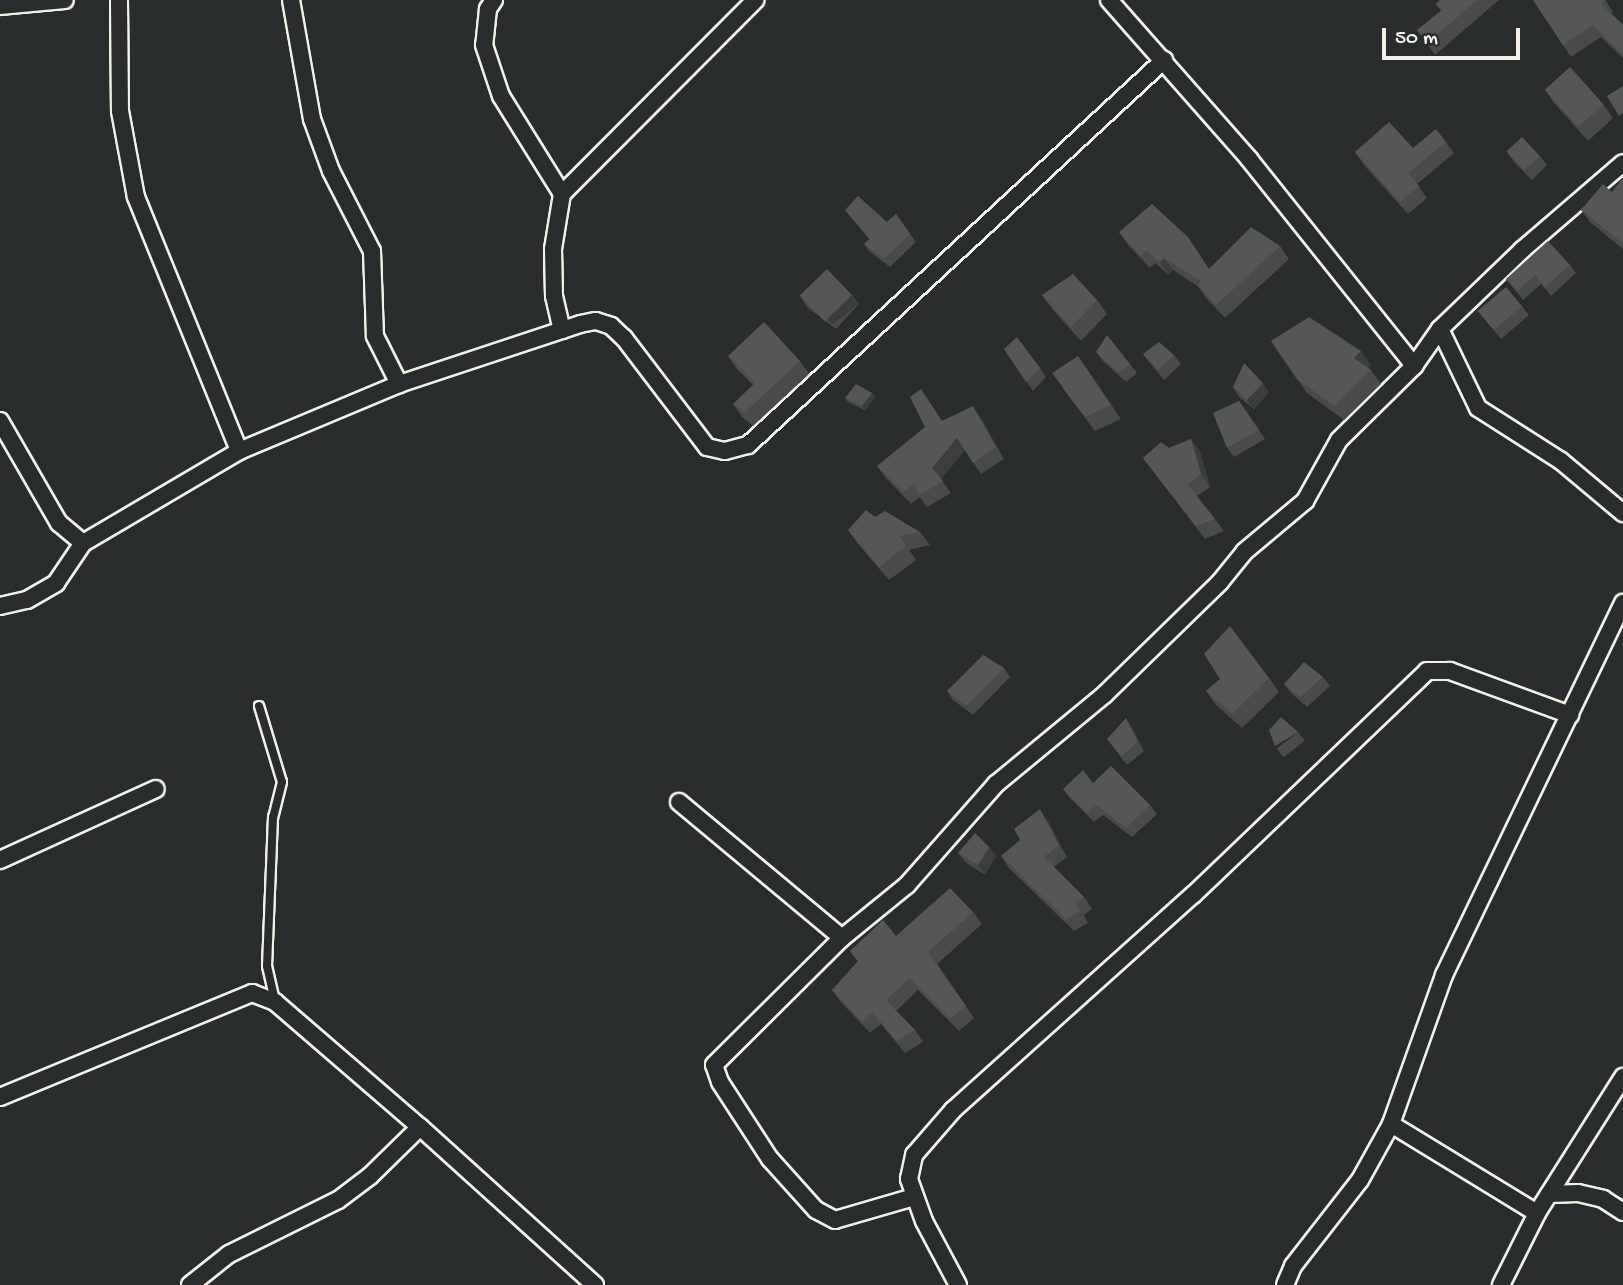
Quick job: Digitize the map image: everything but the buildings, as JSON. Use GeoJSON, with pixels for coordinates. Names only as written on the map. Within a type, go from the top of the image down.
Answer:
{"type":"FeatureCollection","features":[{"type":"Feature","properties":{"kind":"street"},"geometry":{"type":"LineString","coordinates":[[0,6],[65,0]]}},
{"type":"Feature","properties":{"kind":"street"},"geometry":{"type":"LineString","coordinates":[[119,0],[120,111],[136,197],[239,451]]}},
{"type":"Feature","properties":{"kind":"street"},"geometry":{"type":"LineString","coordinates":[[291,0],[312,119],[331,171],[372,251],[375,336],[399,384]]}},
{"type":"Feature","properties":{"kind":"street"},"geometry":{"type":"LineString","coordinates":[[494,0],[488,9],[484,45],[501,96],[562,194]]}},
{"type":"Feature","properties":{"kind":"street"},"geometry":{"type":"LineString","coordinates":[[562,330],[554,296],[553,250],[562,194],[755,0]]}},
{"type":"Feature","properties":{"kind":"street"},"geometry":{"type":"LineString","coordinates":[[1109,0],[1164,60],[1414,366]]}},
{"type":"Feature","properties":{"kind":"street"},"geometry":{"type":"LineString","coordinates":[[0,606],[27,600],[55,583],[83,543],[239,451],[399,384],[596,321],[611,326],[707,447],[725,451],[748,445],[1164,60]]}},
{"type":"Feature","properties":{"kind":"street"},"geometry":{"type":"LineString","coordinates":[[914,1197],[835,1220],[816,1210],[770,1159],[720,1082],[714,1065],[842,938],[907,885],[996,784],[1104,695],[1220,582],[1244,552],[1305,501],[1339,440],[1414,366],[1440,329],[1522,250],[1623,163]]}},
{"type":"Feature","properties":{"kind":"street"},"geometry":{"type":"LineString","coordinates":[[1440,329],[1478,408],[1561,461],[1623,513]]}},
{"type":"Feature","properties":{"kind":"street"},"geometry":{"type":"LineString","coordinates":[[0,421],[59,523],[83,543]]}},
{"type":"Feature","properties":{"kind":"street"},"geometry":{"type":"LineString","coordinates":[[1285,1285],[1293,1266],[1360,1180],[1391,1124],[1444,975],[1623,603]]}},
{"type":"Feature","properties":{"kind":"street"},"geometry":{"type":"LineString","coordinates":[[958,1285],[914,1197],[909,1179],[914,1155],[929,1135],[1193,895],[1427,671],[1450,671],[1570,715]]}},
{"type":"Feature","properties":{"kind":"street"},"geometry":{"type":"LineString","coordinates":[[0,860],[156,789]]}},
{"type":"Feature","properties":{"kind":"street"},"geometry":{"type":"LineString","coordinates":[[679,802],[842,938]]}},
{"type":"Feature","properties":{"kind":"street"},"geometry":{"type":"LineString","coordinates":[[0,1097],[252,993],[275,1002],[420,1127],[595,1285]]}},
{"type":"Feature","properties":{"kind":"street"},"geometry":{"type":"LineString","coordinates":[[1501,1285],[1536,1213],[1623,1077]]}},
{"type":"Feature","properties":{"kind":"street"},"geometry":{"type":"LineString","coordinates":[[1391,1124],[1536,1213]]}},
{"type":"Feature","properties":{"kind":"street"},"geometry":{"type":"LineString","coordinates":[[190,1285],[229,1254],[338,1200],[370,1176],[420,1127]]}},
{"type":"Feature","properties":{"kind":"street"},"geometry":{"type":"LineString","coordinates":[[1549,1194],[1578,1193],[1603,1199],[1623,1212]]}},
{"type":"Feature","properties":{"kind":"lane"},"geometry":{"type":"LineString","coordinates":[[259,706],[282,782],[273,817],[267,966],[275,1002]]}}]}
